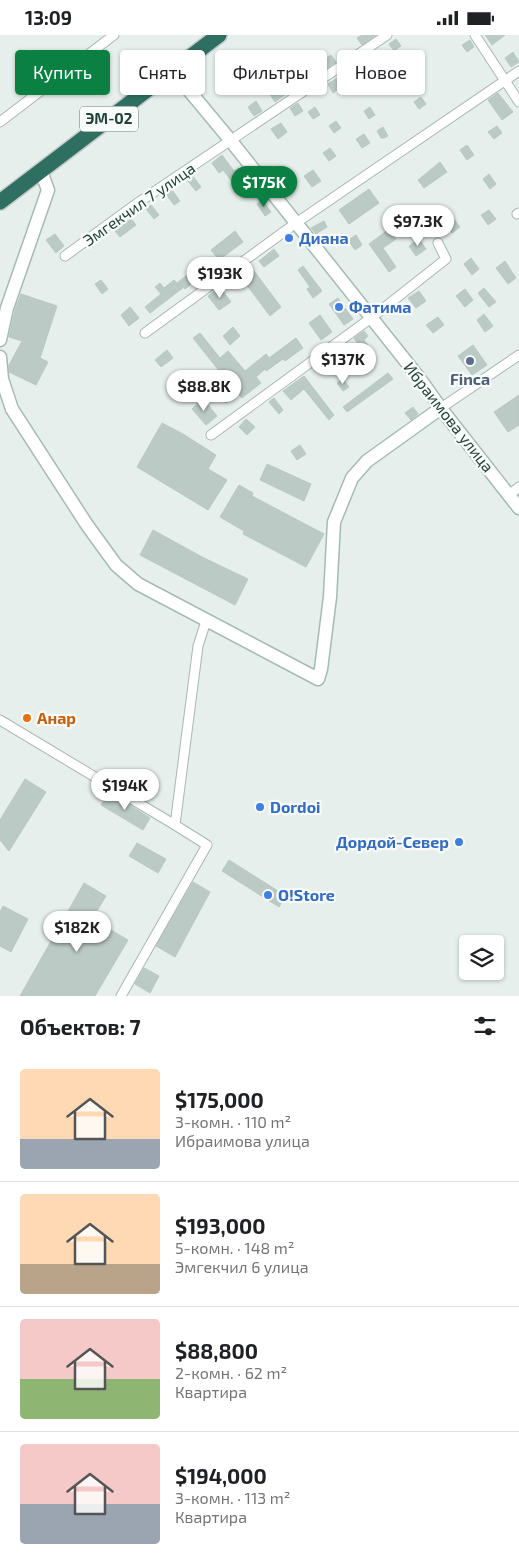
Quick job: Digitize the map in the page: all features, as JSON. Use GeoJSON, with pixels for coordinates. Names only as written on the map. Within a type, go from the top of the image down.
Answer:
{"type":"FeatureCollection","features":[{"type":"Feature","properties":{"kind":"highway","name":"ЭМ-02"},"geometry":{"type":"LineString","coordinates":[[199,50],[219,35]]}},
{"type":"Feature","properties":{"kind":"highway","name":"ЭМ-02"},"geometry":{"type":"LineString","coordinates":[[0,202],[141,95]]}},
{"type":"Feature","properties":{"kind":"street"},"geometry":{"type":"LineString","coordinates":[[0,122],[114,35]]}},
{"type":"Feature","properties":{"kind":"street","name":"Эмгекчил 7 улица"},"geometry":{"type":"LineString","coordinates":[[65,256],[139,202],[387,35]]}},
{"type":"Feature","properties":{"kind":"street"},"geometry":{"type":"LineString","coordinates":[[475,35],[519,102]]}},
{"type":"Feature","properties":{"kind":"street"},"geometry":{"type":"LineString","coordinates":[[145,333],[296,223],[519,71]]}},
{"type":"Feature","properties":{"kind":"street","name":"Ибраимова улица"},"geometry":{"type":"LineString","coordinates":[[193,95],[232,141],[441,408],[514,491],[519,508]]}},
{"type":"Feature","properties":{"kind":"street"},"geometry":{"type":"LineString","coordinates":[[0,340],[7,308],[48,190],[41,171]]}},
{"type":"Feature","properties":{"kind":"street"},"geometry":{"type":"LineString","coordinates":[[211,435],[371,318],[446,259],[438,243]]}},
{"type":"Feature","properties":{"kind":"street"},"geometry":{"type":"LineString","coordinates":[[0,357],[2,379],[12,409],[116,565],[138,584],[318,679],[321,669],[330,597],[334,522],[352,478],[367,461],[519,355]]}},
{"type":"Feature","properties":{"kind":"street"},"geometry":{"type":"LineString","coordinates":[[175,825],[198,646],[206,621]]}},
{"type":"Feature","properties":{"kind":"street"},"geometry":{"type":"LineString","coordinates":[[0,720],[207,845],[121,996]]}},
{"type":"Feature","properties":{"kind":"building"},"geometry":{"type":"Polygon","coordinates":[[[362,35],[376,35],[362,45],[357,38],[362,35]]]}},
{"type":"Feature","properties":{"kind":"building"},"geometry":{"type":"Polygon","coordinates":[[[485,35],[505,35],[492,45],[485,35]]]}},
{"type":"Feature","properties":{"kind":"building"},"geometry":{"type":"Polygon","coordinates":[[[396,39],[401,46],[393,50],[389,44],[396,39]]]}},
{"type":"Feature","properties":{"kind":"building"},"geometry":{"type":"Polygon","coordinates":[[[470,40],[474,47],[467,52],[462,45],[470,40]]]}},
{"type":"Feature","properties":{"kind":"building"},"geometry":{"type":"Polygon","coordinates":[[[513,52],[519,62],[511,67],[505,58],[513,52]]]}},
{"type":"Feature","properties":{"kind":"building"},"geometry":{"type":"Polygon","coordinates":[[[331,55],[336,62],[327,68],[327,57],[331,55]]]}},
{"type":"Feature","properties":{"kind":"building"},"geometry":{"type":"Polygon","coordinates":[[[337,78],[337,90],[333,93],[328,84],[337,78]]]}},
{"type":"Feature","properties":{"kind":"building"},"geometry":{"type":"Polygon","coordinates":[[[498,93],[513,112],[502,120],[488,100],[498,93]]]}},
{"type":"Feature","properties":{"kind":"building"},"geometry":{"type":"Polygon","coordinates":[[[270,95],[284,95],[275,102],[270,95]]]}},
{"type":"Feature","properties":{"kind":"building"},"geometry":{"type":"Polygon","coordinates":[[[421,97],[426,104],[419,109],[414,102],[421,97]]]}},
{"type":"Feature","properties":{"kind":"building"},"geometry":{"type":"Polygon","coordinates":[[[256,101],[262,111],[254,116],[248,107],[256,101]]]}},
{"type":"Feature","properties":{"kind":"building"},"geometry":{"type":"Polygon","coordinates":[[[298,103],[303,111],[295,116],[290,108],[298,103]]]}},
{"type":"Feature","properties":{"kind":"building"},"geometry":{"type":"Polygon","coordinates":[[[315,107],[320,115],[313,119],[308,112],[315,107]]]}},
{"type":"Feature","properties":{"kind":"building"},"geometry":{"type":"Polygon","coordinates":[[[370,107],[375,115],[369,119],[364,111],[370,107]]]}},
{"type":"Feature","properties":{"kind":"building"},"geometry":{"type":"Polygon","coordinates":[[[336,121],[341,128],[334,133],[329,126],[336,121]]]}},
{"type":"Feature","properties":{"kind":"building"},"geometry":{"type":"Polygon","coordinates":[[[281,123],[287,132],[278,139],[271,129],[281,123]]]}},
{"type":"Feature","properties":{"kind":"building"},"geometry":{"type":"Polygon","coordinates":[[[497,126],[502,133],[494,139],[488,132],[497,126]]]}},
{"type":"Feature","properties":{"kind":"building"},"geometry":{"type":"Polygon","coordinates":[[[383,127],[388,136],[381,138],[377,131],[383,127]]]}},
{"type":"Feature","properties":{"kind":"building"},"geometry":{"type":"Polygon","coordinates":[[[364,134],[370,143],[362,148],[356,139],[364,134]]]}},
{"type":"Feature","properties":{"kind":"building"},"geometry":{"type":"Polygon","coordinates":[[[467,145],[474,155],[467,160],[460,150],[467,145]]]}},
{"type":"Feature","properties":{"kind":"building"},"geometry":{"type":"Polygon","coordinates":[[[330,148],[336,156],[329,161],[323,153],[330,148]]]}},
{"type":"Feature","properties":{"kind":"building"},"geometry":{"type":"Polygon","coordinates":[[[222,155],[234,171],[239,168],[250,183],[240,191],[223,170],[219,173],[212,163],[222,155]]]}},
{"type":"Feature","properties":{"kind":"building"},"geometry":{"type":"Polygon","coordinates":[[[440,162],[447,172],[424,188],[418,180],[440,162]]]}},
{"type":"Feature","properties":{"kind":"building"},"geometry":{"type":"Polygon","coordinates":[[[313,170],[321,181],[312,187],[304,176],[313,170]]]}},
{"type":"Feature","properties":{"kind":"building"},"geometry":{"type":"Polygon","coordinates":[[[489,174],[496,184],[490,189],[483,179],[489,174]]]}},
{"type":"Feature","properties":{"kind":"building"},"geometry":{"type":"Polygon","coordinates":[[[192,175],[201,187],[196,191],[187,180],[192,175]]]}},
{"type":"Feature","properties":{"kind":"building"},"geometry":{"type":"Polygon","coordinates":[[[369,189],[379,203],[349,224],[339,210],[369,189]]]}},
{"type":"Feature","properties":{"kind":"building"},"geometry":{"type":"Polygon","coordinates":[[[172,190],[180,201],[174,205],[166,194],[172,190]]]}},
{"type":"Feature","properties":{"kind":"building"},"geometry":{"type":"Polygon","coordinates":[[[262,200],[271,212],[265,216],[257,204],[262,200]]]}},
{"type":"Feature","properties":{"kind":"building"},"geometry":{"type":"Polygon","coordinates":[[[151,205],[159,215],[154,219],[146,209],[151,205]]]}},
{"type":"Feature","properties":{"kind":"building"},"geometry":{"type":"Polygon","coordinates":[[[489,210],[496,219],[488,225],[481,215],[489,210]]]}},
{"type":"Feature","properties":{"kind":"building"},"geometry":{"type":"Polygon","coordinates":[[[452,217],[460,227],[452,233],[445,222],[452,217]]]}},
{"type":"Feature","properties":{"kind":"building"},"geometry":{"type":"Polygon","coordinates":[[[131,219],[136,225],[120,237],[115,231],[131,219]]]}},
{"type":"Feature","properties":{"kind":"building"},"geometry":{"type":"Polygon","coordinates":[[[324,221],[327,227],[316,234],[311,228],[324,221]]]}},
{"type":"Feature","properties":{"kind":"building"},"geometry":{"type":"Polygon","coordinates":[[[389,229],[396,239],[383,248],[396,267],[389,272],[369,244],[389,229]]]}},
{"type":"Feature","properties":{"kind":"building"},"geometry":{"type":"Polygon","coordinates":[[[235,231],[243,242],[219,260],[211,250],[235,231]]]}},
{"type":"Feature","properties":{"kind":"building"},"geometry":{"type":"Polygon","coordinates":[[[55,234],[64,246],[56,253],[46,240],[55,234]]]}},
{"type":"Feature","properties":{"kind":"building"},"geometry":{"type":"Polygon","coordinates":[[[356,235],[362,245],[355,250],[348,240],[356,235]]]}},
{"type":"Feature","properties":{"kind":"building"},"geometry":{"type":"Polygon","coordinates":[[[419,239],[426,249],[416,256],[409,246],[419,239]]]}},
{"type":"Feature","properties":{"kind":"building"},"geometry":{"type":"Polygon","coordinates":[[[274,249],[279,256],[264,267],[259,261],[274,249]]]}},
{"type":"Feature","properties":{"kind":"building"},"geometry":{"type":"Polygon","coordinates":[[[471,258],[479,269],[472,275],[464,264],[471,258]]]}},
{"type":"Feature","properties":{"kind":"building"},"geometry":{"type":"Polygon","coordinates":[[[505,261],[516,278],[508,284],[496,268],[505,261]]]}},
{"type":"Feature","properties":{"kind":"building"},"geometry":{"type":"Polygon","coordinates":[[[201,264],[205,269],[192,277],[195,281],[150,313],[145,307],[161,294],[155,287],[160,283],[164,288],[174,280],[177,283],[201,264]]]}},
{"type":"Feature","properties":{"kind":"building"},"geometry":{"type":"Polygon","coordinates":[[[303,266],[322,291],[313,298],[307,289],[310,287],[298,270],[303,266]]]}},
{"type":"Feature","properties":{"kind":"building"},"geometry":{"type":"Polygon","coordinates":[[[254,271],[281,307],[270,316],[243,280],[254,271]]]}},
{"type":"Feature","properties":{"kind":"building"},"geometry":{"type":"Polygon","coordinates":[[[101,280],[108,289],[102,294],[95,284],[101,280]]]}},
{"type":"Feature","properties":{"kind":"building"},"geometry":{"type":"Polygon","coordinates":[[[220,287],[231,302],[219,310],[208,296],[220,287]]]}},
{"type":"Feature","properties":{"kind":"building"},"geometry":{"type":"Polygon","coordinates":[[[484,288],[496,302],[489,307],[478,293],[484,288]]]}},
{"type":"Feature","properties":{"kind":"building"},"geometry":{"type":"Polygon","coordinates":[[[465,289],[473,300],[465,307],[456,296],[465,289]]]}},
{"type":"Feature","properties":{"kind":"building"},"geometry":{"type":"Polygon","coordinates":[[[419,291],[426,301],[416,308],[408,298],[419,291]]]}},
{"type":"Feature","properties":{"kind":"building"},"geometry":{"type":"Polygon","coordinates":[[[21,294],[57,306],[40,358],[48,362],[36,385],[9,372],[9,365],[22,341],[9,337],[21,294]]]}},
{"type":"Feature","properties":{"kind":"building"},"geometry":{"type":"Polygon","coordinates":[[[338,298],[353,319],[344,325],[329,304],[338,298]]]}},
{"type":"Feature","properties":{"kind":"building"},"geometry":{"type":"Polygon","coordinates":[[[130,307],[139,318],[129,326],[121,315],[130,307]]]}},
{"type":"Feature","properties":{"kind":"building"},"geometry":{"type":"Polygon","coordinates":[[[484,314],[493,326],[485,332],[477,320],[484,314]]]}},
{"type":"Feature","properties":{"kind":"building"},"geometry":{"type":"Polygon","coordinates":[[[320,315],[332,332],[321,340],[309,323],[320,315]]]}},
{"type":"Feature","properties":{"kind":"building"},"geometry":{"type":"Polygon","coordinates":[[[438,317],[444,325],[433,333],[426,325],[438,317]]]}},
{"type":"Feature","properties":{"kind":"building"},"geometry":{"type":"Polygon","coordinates":[[[233,327],[240,336],[230,345],[223,336],[233,327]]]}},
{"type":"Feature","properties":{"kind":"building"},"geometry":{"type":"Polygon","coordinates":[[[364,331],[368,336],[364,340],[374,354],[365,361],[359,353],[362,350],[354,338],[364,331]]]}},
{"type":"Feature","properties":{"kind":"building"},"geometry":{"type":"Polygon","coordinates":[[[200,333],[220,358],[228,351],[245,371],[266,354],[269,358],[296,338],[303,348],[285,361],[283,359],[266,371],[265,369],[256,377],[261,383],[242,398],[238,394],[226,403],[216,390],[228,382],[193,338],[200,333]]]}},
{"type":"Feature","properties":{"kind":"building"},"geometry":{"type":"Polygon","coordinates":[[[473,345],[487,365],[472,375],[458,356],[473,345]]]}},
{"type":"Feature","properties":{"kind":"building"},"geometry":{"type":"Polygon","coordinates":[[[167,350],[173,358],[161,367],[155,360],[167,350]]]}},
{"type":"Feature","properties":{"kind":"building"},"geometry":{"type":"Polygon","coordinates":[[[388,373],[393,379],[347,412],[343,407],[388,373]]]}},
{"type":"Feature","properties":{"kind":"building"},"geometry":{"type":"Polygon","coordinates":[[[304,376],[334,415],[329,420],[304,389],[291,400],[283,391],[304,376]]]}},
{"type":"Feature","properties":{"kind":"building"},"geometry":{"type":"Polygon","coordinates":[[[343,379],[349,387],[343,391],[337,383],[343,379]]]}},
{"type":"Feature","properties":{"kind":"building"},"geometry":{"type":"Polygon","coordinates":[[[519,395],[519,425],[508,432],[494,412],[519,395]]]}},
{"type":"Feature","properties":{"kind":"building"},"geometry":{"type":"Polygon","coordinates":[[[274,398],[283,410],[279,414],[269,402],[274,398]]]}},
{"type":"Feature","properties":{"kind":"building"},"geometry":{"type":"Polygon","coordinates":[[[203,399],[217,416],[206,425],[192,409],[203,399]]]}},
{"type":"Feature","properties":{"kind":"building"},"geometry":{"type":"Polygon","coordinates":[[[413,407],[418,414],[411,420],[405,413],[413,407]]]}},
{"type":"Feature","properties":{"kind":"building"},"geometry":{"type":"Polygon","coordinates":[[[246,419],[255,427],[247,435],[239,427],[246,419]]]}},
{"type":"Feature","properties":{"kind":"building"},"geometry":{"type":"Polygon","coordinates":[[[162,423],[216,455],[208,469],[227,480],[208,510],[137,467],[162,423]]]}},
{"type":"Feature","properties":{"kind":"building"},"geometry":{"type":"Polygon","coordinates":[[[300,445],[306,454],[297,460],[291,451],[300,445]]]}},
{"type":"Feature","properties":{"kind":"building"},"geometry":{"type":"Polygon","coordinates":[[[267,464],[311,484],[304,501],[260,480],[267,464]]]}},
{"type":"Feature","properties":{"kind":"building"},"geometry":{"type":"Polygon","coordinates":[[[239,485],[253,493],[252,496],[324,534],[306,567],[243,534],[244,531],[220,517],[239,485]]]}},
{"type":"Feature","properties":{"kind":"building"},"geometry":{"type":"Polygon","coordinates":[[[153,530],[204,558],[248,579],[235,605],[140,555],[153,530]]]}},
{"type":"Feature","properties":{"kind":"building"},"geometry":{"type":"Polygon","coordinates":[[[25,779],[46,792],[9,851],[0,840],[0,820],[25,779]]]}},
{"type":"Feature","properties":{"kind":"building"},"geometry":{"type":"Polygon","coordinates":[[[109,792],[150,818],[143,830],[101,805],[109,792]]]}},
{"type":"Feature","properties":{"kind":"building"},"geometry":{"type":"Polygon","coordinates":[[[137,843],[166,859],[158,873],[129,856],[137,843]]]}},
{"type":"Feature","properties":{"kind":"building"},"geometry":{"type":"Polygon","coordinates":[[[229,860],[286,896],[279,907],[222,871],[229,860]]]}},
{"type":"Feature","properties":{"kind":"building"},"geometry":{"type":"Polygon","coordinates":[[[193,882],[210,892],[175,957],[156,946],[193,882]]]}},
{"type":"Feature","properties":{"kind":"building"},"geometry":{"type":"Polygon","coordinates":[[[84,883],[106,896],[92,919],[128,940],[95,996],[20,996],[84,883]]]}},
{"type":"Feature","properties":{"kind":"building"},"geometry":{"type":"Polygon","coordinates":[[[3,906],[28,919],[11,952],[0,946],[0,912],[3,906]]]}},
{"type":"Feature","properties":{"kind":"building"},"geometry":{"type":"Polygon","coordinates":[[[144,968],[159,976],[150,993],[135,984],[144,968]]]}},
{"type":"Feature","properties":{"kind":"place","name":"Диана"},"geometry":{"type":"Point","coordinates":[289,238]}},
{"type":"Feature","properties":{"kind":"place","name":"Фатима"},"geometry":{"type":"Point","coordinates":[339,307]}},
{"type":"Feature","properties":{"kind":"place","name":"Finca"},"geometry":{"type":"Point","coordinates":[470,361]}},
{"type":"Feature","properties":{"kind":"place","name":"Анар"},"geometry":{"type":"Point","coordinates":[27,718]}},
{"type":"Feature","properties":{"kind":"place","name":"Dordoi"},"geometry":{"type":"Point","coordinates":[260,807]}},
{"type":"Feature","properties":{"kind":"place","name":"Дордой-Север"},"geometry":{"type":"Point","coordinates":[459,842]}},
{"type":"Feature","properties":{"kind":"place","name":"O!Store"},"geometry":{"type":"Point","coordinates":[268,895]}}]}
